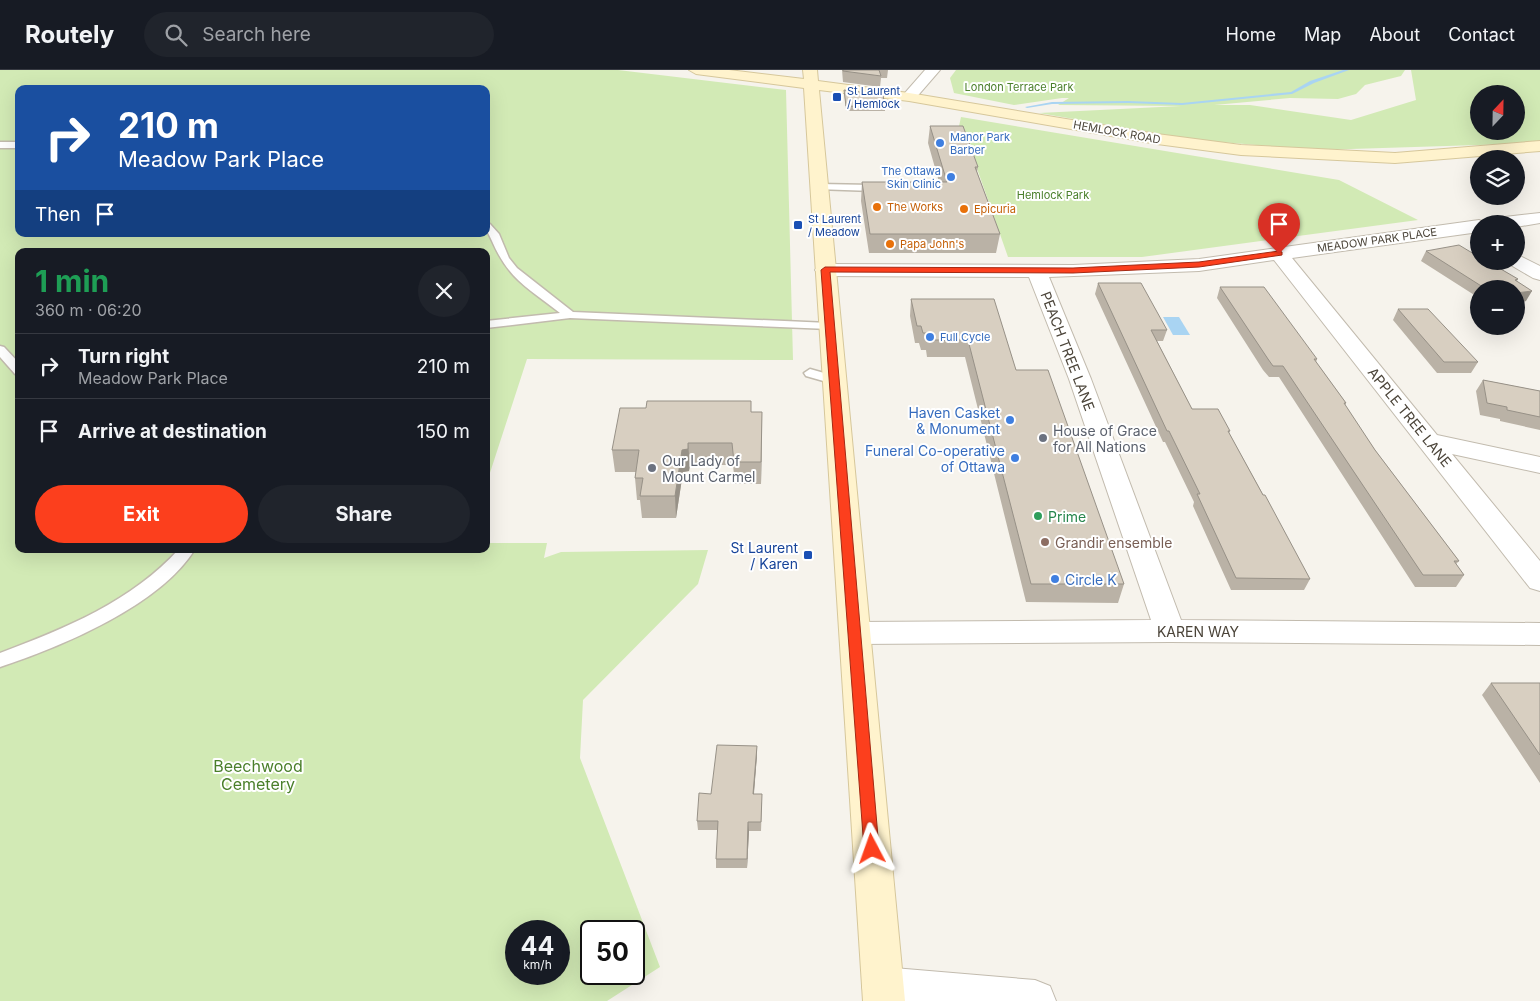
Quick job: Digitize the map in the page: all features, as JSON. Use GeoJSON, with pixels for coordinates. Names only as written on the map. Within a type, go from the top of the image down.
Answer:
{"type":"FeatureCollection","features":[{"type":"Feature","properties":{"kind":"main road","name":"HEMLOCK ROAD"},"geometry":{"type":"LineString","coordinates":[[696,70],[810,77],[1157,139],[1241,150],[1395,158],[1540,146]]}},
{"type":"Feature","properties":{"kind":"main road"},"geometry":{"type":"LineString","coordinates":[[810,77],[829,326],[822,377],[855,633],[883,994]]}},
{"type":"Feature","properties":{"kind":"street"},"geometry":{"type":"LineString","coordinates":[[909,96],[933,70]]}},
{"type":"Feature","properties":{"kind":"street"},"geometry":{"type":"LineString","coordinates":[[1525,220],[1540,218]]}},
{"type":"Feature","properties":{"kind":"street","name":"MEADOW PARK PLACE"},"geometry":{"type":"LineString","coordinates":[[825,270],[1073,271],[1199,265],[1470,231]]}},
{"type":"Feature","properties":{"kind":"street","name":"APPLE TREE LANE"},"geometry":{"type":"LineString","coordinates":[[1279,254],[1540,581]]}},
{"type":"Feature","properties":{"kind":"street"},"geometry":{"type":"LineString","coordinates":[[1525,265],[1540,274]]}},
{"type":"Feature","properties":{"kind":"street","name":"PEACH TREE LANE"},"geometry":{"type":"LineString","coordinates":[[1036,270],[1080,379],[1170,631]]}},
{"type":"Feature","properties":{"kind":"street"},"geometry":{"type":"LineString","coordinates":[[1429,441],[1540,465]]}},
{"type":"Feature","properties":{"kind":"street","name":"KAREN WAY"},"geometry":{"type":"LineString","coordinates":[[855,633],[1170,631],[1540,634]]}},
{"type":"Feature","properties":{"kind":"street"},"geometry":{"type":"LineString","coordinates":[[883,994],[1035,1001]]}},
{"type":"Feature","properties":{"kind":"lane"},"geometry":{"type":"LineString","coordinates":[[0,145],[15,146]]}},
{"type":"Feature","properties":{"kind":"lane"},"geometry":{"type":"LineString","coordinates":[[819,187],[874,188]]}},
{"type":"Feature","properties":{"kind":"lane"},"geometry":{"type":"LineString","coordinates":[[490,230],[497,238],[506,262],[524,281],[570,315]]}},
{"type":"Feature","properties":{"kind":"lane"},"geometry":{"type":"LineString","coordinates":[[490,324],[570,315],[829,326]]}},
{"type":"Feature","properties":{"kind":"lane"},"geometry":{"type":"LineString","coordinates":[[0,350],[15,367]]}},
{"type":"Feature","properties":{"kind":"lane"},"geometry":{"type":"LineString","coordinates":[[0,660],[69,633],[130,601],[174,566],[184,553]]}},
{"type":"Feature","properties":{"kind":"green space","name":"Beechwood Cemetery"},"geometry":{"type":"Polygon","coordinates":[[[0,70],[618,70],[786,90],[793,360],[527,359],[490,473],[490,248],[15,248],[15,553],[490,553],[490,543],[547,543],[544,558],[561,552],[708,550],[698,584],[583,700],[580,758],[642,920],[580,920],[580,985],[632,985],[607,1001],[0,1001],[0,70]]]}},
{"type":"Feature","properties":{"kind":"green space","name":"London Terrace Park"},"geometry":{"type":"Polygon","coordinates":[[[956,70],[1405,70],[1401,76],[1365,85],[1356,94],[1338,99],[1290,98],[1214,105],[1250,105],[1351,120],[1416,100],[1411,70],[1540,70],[1540,143],[1319,150],[1196,140],[1039,113],[1181,106],[1058,105],[1069,98],[1014,105],[954,93],[950,78],[956,70]]]}},
{"type":"Feature","properties":{"kind":"green space","name":"Hemlock Park"},"geometry":{"type":"Polygon","coordinates":[[[961,117],[1339,180],[1418,220],[1142,257],[1008,257],[967,140],[956,140],[961,117]]]}},
{"type":"Feature","properties":{"kind":"green space","name":"Beechwood Cemetery"},"geometry":{"type":"Polygon","coordinates":[[[645,928],[660,967],[645,977],[645,928]]]}},
{"type":"Feature","properties":{"kind":"water"},"geometry":{"type":"Polygon","coordinates":[[[1163,317],[1179,317],[1190,335],[1173,335],[1163,317]]]}},
{"type":"Feature","properties":{"kind":"building"},"geometry":{"type":"Polygon","coordinates":[[[879,70],[881,76],[843,71],[879,70]]]}},
{"type":"Feature","properties":{"kind":"building"},"geometry":{"type":"Polygon","coordinates":[[[844,90],[883,95],[885,107],[846,106],[844,90]]]}},
{"type":"Feature","properties":{"kind":"building"},"geometry":{"type":"Polygon","coordinates":[[[930,126],[963,126],[978,167],[975,167],[1000,234],[870,234],[862,182],[947,182],[930,126]]]}},
{"type":"Feature","properties":{"kind":"building"},"geometry":{"type":"Polygon","coordinates":[[[1459,245],[1470,252],[1470,270],[1502,270],[1518,279],[1472,280],[1426,251],[1459,245]]]}},
{"type":"Feature","properties":{"kind":"building"},"geometry":{"type":"Polygon","coordinates":[[[1098,283],[1141,283],[1167,330],[1151,330],[1192,409],[1218,409],[1230,431],[1228,431],[1310,579],[1236,578],[1197,494],[1200,494],[1169,431],[1167,431],[1098,283]]]}},
{"type":"Feature","properties":{"kind":"building"},"geometry":{"type":"Polygon","coordinates":[[[1525,286],[1532,291],[1525,292],[1525,286]]]}},
{"type":"Feature","properties":{"kind":"building"},"geometry":{"type":"Polygon","coordinates":[[[1220,287],[1264,287],[1317,359],[1314,359],[1346,403],[1344,403],[1375,450],[1459,561],[1454,561],[1464,575],[1423,575],[1283,366],[1273,366],[1220,287]]]}},
{"type":"Feature","properties":{"kind":"building"},"geometry":{"type":"Polygon","coordinates":[[[911,299],[994,299],[1016,370],[1048,370],[1124,584],[1031,584],[968,340],[929,340],[928,333],[923,333],[921,326],[917,326],[911,299]]]}},
{"type":"Feature","properties":{"kind":"building"},"geometry":{"type":"Polygon","coordinates":[[[1398,309],[1428,309],[1478,362],[1444,362],[1398,309]]]}},
{"type":"Feature","properties":{"kind":"building"},"geometry":{"type":"Polygon","coordinates":[[[1483,380],[1540,391],[1540,417],[1507,410],[1507,407],[1487,403],[1483,380]]]}},
{"type":"Feature","properties":{"kind":"building","name":"Our Lady of Mount Carmel"},"geometry":{"type":"Polygon","coordinates":[[[647,401],[751,401],[751,412],[762,412],[761,462],[734,462],[732,443],[688,443],[688,449],[682,450],[675,496],[640,496],[643,478],[635,478],[639,450],[612,450],[620,408],[646,408],[647,401]]]}},
{"type":"Feature","properties":{"kind":"building"},"geometry":{"type":"Polygon","coordinates":[[[1491,683],[1540,683],[1540,755],[1491,683]]]}},
{"type":"Feature","properties":{"kind":"building"},"geometry":{"type":"Polygon","coordinates":[[[717,745],[757,746],[753,794],[762,794],[761,822],[748,822],[747,859],[716,859],[718,821],[697,821],[699,793],[711,794],[717,745]]]}},
{"type":"Feature","properties":{"kind":"waterway"},"geometry":{"type":"LineString","coordinates":[[1027,107],[1052,103],[1128,102],[1182,104],[1292,93],[1312,82],[1347,70]]}},
{"type":"Feature","properties":{"kind":"place","name":"St Laurent / Hemlock"},"geometry":{"type":"Point","coordinates":[837,97]}},
{"type":"Feature","properties":{"kind":"place","name":"Manor Park Barber"},"geometry":{"type":"Point","coordinates":[940,143]}},
{"type":"Feature","properties":{"kind":"place","name":"The Ottawa Skin Clinic"},"geometry":{"type":"Point","coordinates":[951,177]}},
{"type":"Feature","properties":{"kind":"place","name":"The Works"},"geometry":{"type":"Point","coordinates":[877,207]}},
{"type":"Feature","properties":{"kind":"place","name":"Epicuria"},"geometry":{"type":"Point","coordinates":[964,209]}},
{"type":"Feature","properties":{"kind":"place","name":"St Laurent / Meadow"},"geometry":{"type":"Point","coordinates":[798,225]}},
{"type":"Feature","properties":{"kind":"place","name":"Papa John's"},"geometry":{"type":"Point","coordinates":[890,244]}},
{"type":"Feature","properties":{"kind":"place","name":"Full Cycle"},"geometry":{"type":"Point","coordinates":[930,337]}},
{"type":"Feature","properties":{"kind":"place","name":"Haven Casket & Monument"},"geometry":{"type":"Point","coordinates":[1010,420]}},
{"type":"Feature","properties":{"kind":"place","name":"House of Grace for All Nations"},"geometry":{"type":"Point","coordinates":[1043,438]}},
{"type":"Feature","properties":{"kind":"place","name":"Funeral Co-operative of Ottawa"},"geometry":{"type":"Point","coordinates":[1015,458]}},
{"type":"Feature","properties":{"kind":"place","name":"Our Lady of Mount Carmel"},"geometry":{"type":"Point","coordinates":[652,468]}},
{"type":"Feature","properties":{"kind":"place","name":"Prime"},"geometry":{"type":"Point","coordinates":[1038,516]}},
{"type":"Feature","properties":{"kind":"place","name":"Grandir ensemble"},"geometry":{"type":"Point","coordinates":[1045,542]}},
{"type":"Feature","properties":{"kind":"place","name":"St Laurent / Karen"},"geometry":{"type":"Point","coordinates":[808,555]}},
{"type":"Feature","properties":{"kind":"place","name":"Circle K"},"geometry":{"type":"Point","coordinates":[1055,579]}},
{"type":"Feature","properties":{"kind":"route"},"geometry":{"type":"LineString","coordinates":[[872,849],[825,270],[1073,271],[1199,265],[1279,254]]}}]}
